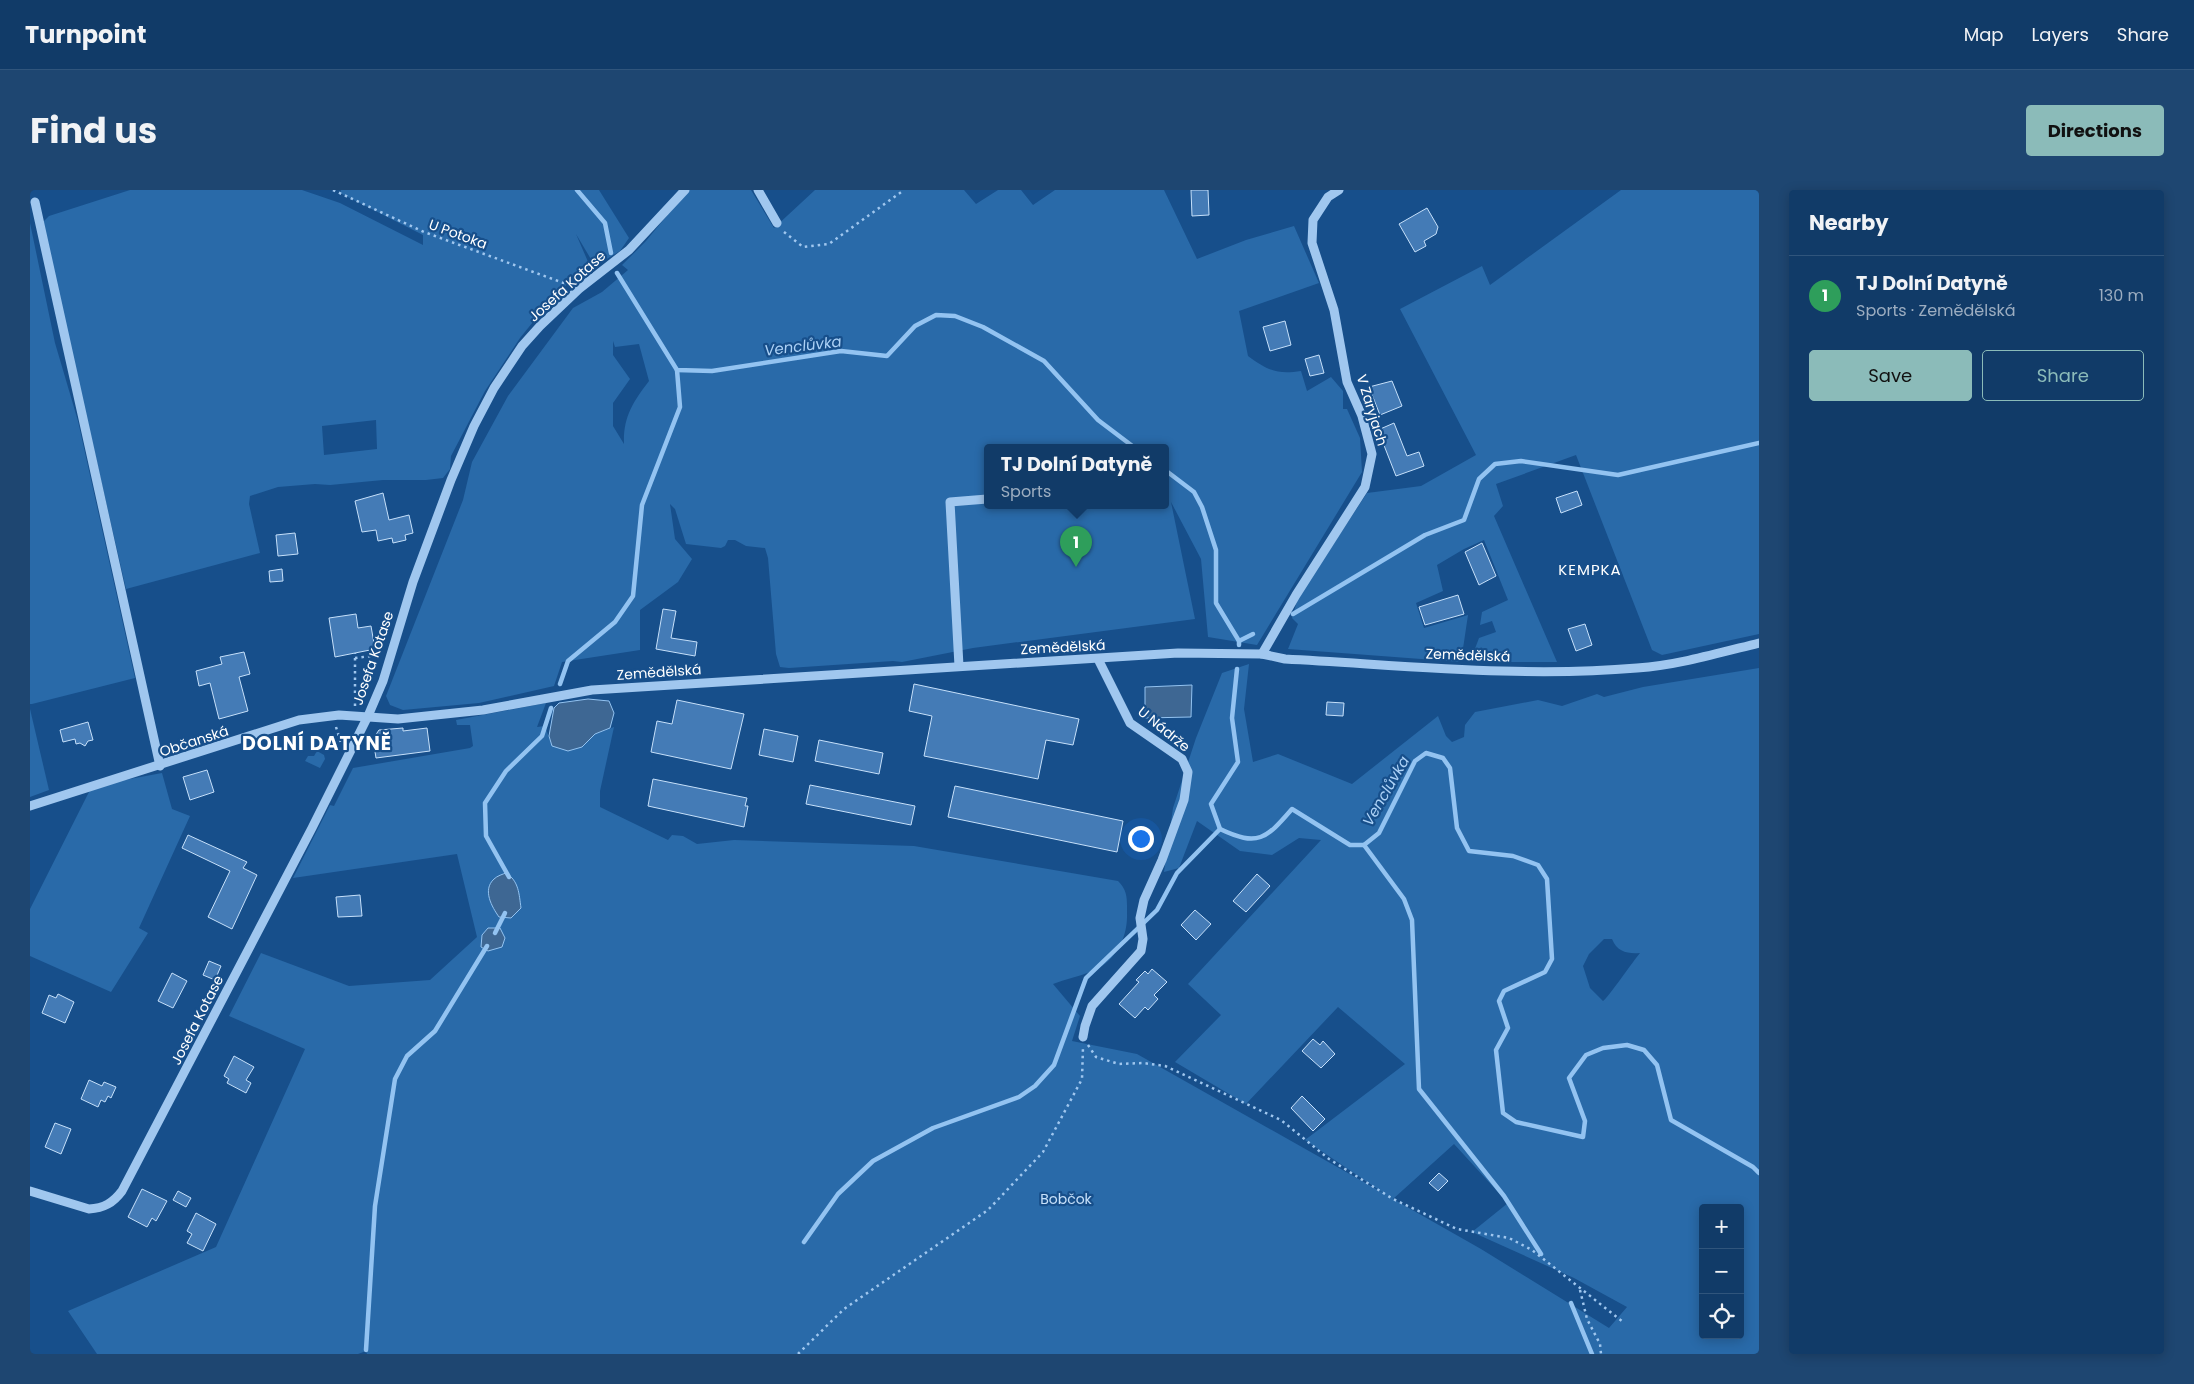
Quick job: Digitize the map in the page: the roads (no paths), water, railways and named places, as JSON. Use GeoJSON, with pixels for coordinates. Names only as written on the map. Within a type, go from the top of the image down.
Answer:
{"type":"FeatureCollection","features":[{"type":"Feature","properties":{"kind":"street","name":"Josefa Kotase"},"geometry":{"type":"LineString","coordinates":[[30,1191],[89,1209],[104,1207],[117,1198],[140,1160],[368,716],[383,681],[413,582],[474,426],[494,388],[522,346],[540,326],[579,289],[629,250],[685,190]]}},
{"type":"Feature","properties":{"kind":"street"},"geometry":{"type":"LineString","coordinates":[[758,190],[777,223]]}},
{"type":"Feature","properties":{"kind":"street","name":"V Zaryjach"},"geometry":{"type":"LineString","coordinates":[[1262,654],[1296,595],[1365,487],[1372,454],[1362,416],[1347,382],[1334,310],[1312,243],[1313,220],[1328,197],[1339,190]]}},
{"type":"Feature","properties":{"kind":"street"},"geometry":{"type":"LineString","coordinates":[[35,202],[160,766]]}},
{"type":"Feature","properties":{"kind":"street"},"geometry":{"type":"LineString","coordinates":[[959,666],[950,502],[984,499]]}},
{"type":"Feature","properties":{"kind":"street","name":"Zemědělská"},"geometry":{"type":"LineString","coordinates":[[368,716],[398,720],[476,711],[592,690],[1178,653],[1262,654],[1285,659],[1571,672],[1647,667],[1690,660],[1759,643]]}},
{"type":"Feature","properties":{"kind":"street","name":"U Nádrže"},"geometry":{"type":"LineString","coordinates":[[1083,1038],[1092,1006],[1141,951],[1143,939],[1140,918],[1144,900],[1162,860],[1184,800],[1188,772],[1182,759],[1130,723],[1098,659]]}},
{"type":"Feature","properties":{"kind":"street","name":"Občanská"},"geometry":{"type":"LineString","coordinates":[[30,806],[299,720],[333,716],[368,716]]}},
{"type":"Feature","properties":{"kind":"waterway","name":"Venclůvka"},"geometry":{"type":"LineString","coordinates":[[577,190],[605,223],[611,253]]}},
{"type":"Feature","properties":{"kind":"waterway","name":"Venclůvka"},"geometry":{"type":"LineString","coordinates":[[617,273],[677,370],[712,371],[841,351],[887,356],[915,326],[936,315],[955,316],[983,327],[1044,361],[1098,420],[1130,444]]}},
{"type":"Feature","properties":{"kind":"waterway"},"geometry":{"type":"LineString","coordinates":[[560,684],[568,661],[615,622],[633,596],[642,505],[680,407],[677,370]]}},
{"type":"Feature","properties":{"kind":"waterway"},"geometry":{"type":"LineString","coordinates":[[1293,614],[1425,535],[1464,520],[1479,479],[1495,464],[1521,461],[1618,475],[1759,443]]}},
{"type":"Feature","properties":{"kind":"waterway","name":"Venclůvka"},"geometry":{"type":"LineString","coordinates":[[1169,473],[1194,492],[1202,507],[1216,550],[1216,603],[1239,641],[1239,645]]}},
{"type":"Feature","properties":{"kind":"waterway"},"geometry":{"type":"LineString","coordinates":[[1239,641],[1253,634]]}},
{"type":"Feature","properties":{"kind":"waterway","name":"Venclůvka"},"geometry":{"type":"LineString","coordinates":[[1237,669],[1232,718],[1238,762],[1211,804],[1220,829],[1244,838],[1260,837],[1275,827],[1292,809],[1350,845],[1364,845],[1379,833],[1415,761],[1426,753],[1443,758],[1450,768],[1457,828],[1469,851],[1513,856],[1538,865],[1547,879],[1552,959],[1545,972],[1504,991],[1499,1001],[1508,1028],[1496,1050],[1503,1113],[1516,1122],[1583,1137],[1585,1121],[1569,1078],[1586,1055],[1603,1048],[1627,1045],[1644,1050],[1657,1065],[1671,1120],[1753,1167],[1759,1173]]}},
{"type":"Feature","properties":{"kind":"waterway"},"geometry":{"type":"LineString","coordinates":[[509,877],[486,836],[485,803],[506,771],[542,736],[551,708]]}},
{"type":"Feature","properties":{"kind":"waterway"},"geometry":{"type":"LineString","coordinates":[[804,1242],[838,1194],[873,1161],[933,1128],[1019,1097],[1035,1086],[1054,1065],[1086,978],[1157,910],[1177,873],[1220,829]]}},
{"type":"Feature","properties":{"kind":"waterway"},"geometry":{"type":"LineString","coordinates":[[1364,845],[1404,899],[1412,920],[1419,1089],[1504,1196],[1541,1254]]}},
{"type":"Feature","properties":{"kind":"waterway"},"geometry":{"type":"LineString","coordinates":[[495,933],[505,913]]}},
{"type":"Feature","properties":{"kind":"waterway"},"geometry":{"type":"LineString","coordinates":[[366,1350],[375,1206],[395,1079],[407,1056],[435,1031],[487,946]]}},
{"type":"Feature","properties":{"kind":"waterway"},"geometry":{"type":"LineString","coordinates":[[1571,1303],[1592,1354]]}},
{"type":"Feature","properties":{"kind":"place","name":"TJ Dolní Datyně"},"geometry":{"type":"Point","coordinates":[1076,567]}},
{"type":"Feature","properties":{"kind":"district","name":"KEMPKA"},"geometry":{"type":"Point","coordinates":[1590,570]}},
{"type":"Feature","properties":{"kind":"district","name":"DOLNÍ DATYNĚ"},"geometry":{"type":"Point","coordinates":[317,743]}},
{"type":"Feature","properties":{"kind":"park label","name":"Bobčok"},"geometry":{"type":"Point","coordinates":[1066,1199]}}]}
